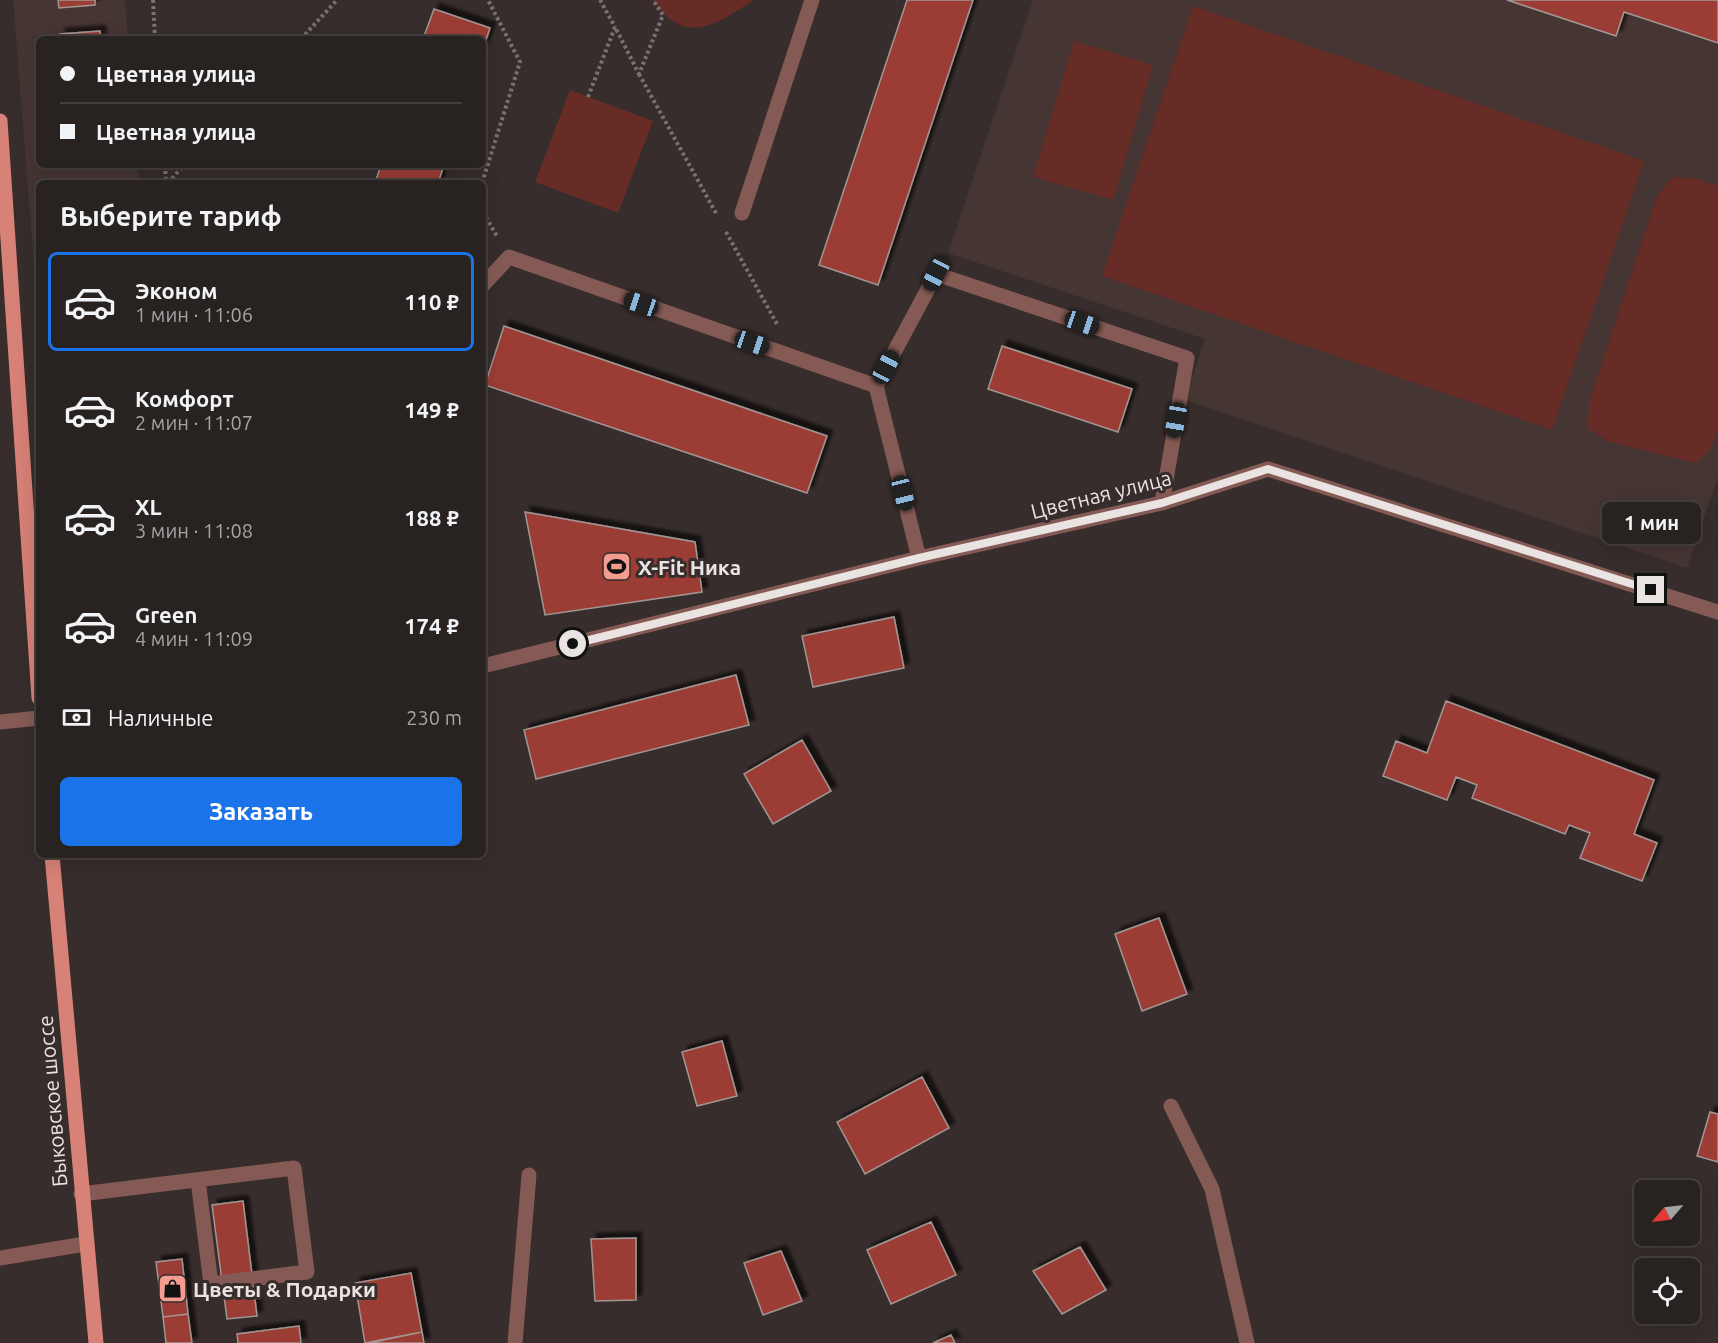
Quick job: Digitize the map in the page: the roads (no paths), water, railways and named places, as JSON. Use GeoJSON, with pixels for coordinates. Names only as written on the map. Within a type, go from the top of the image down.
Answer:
{"type":"FeatureCollection","features":[{"type":"Feature","properties":{"kind":"main road"},"geometry":{"type":"LineString","coordinates":[[0,121],[2,179],[36,656]]}},
{"type":"Feature","properties":{"kind":"main road","name":"Быковское шоссе"},"geometry":{"type":"LineString","coordinates":[[52,858],[85,1244],[96,1343]]}},
{"type":"Feature","properties":{"kind":"street"},"geometry":{"type":"LineString","coordinates":[[742,213],[812,0]]}},
{"type":"Feature","properties":{"kind":"street"},"geometry":{"type":"LineString","coordinates":[[486,282],[508,257],[876,386]]}},
{"type":"Feature","properties":{"kind":"street"},"geometry":{"type":"LineString","coordinates":[[919,558],[876,386],[936,274],[1187,358],[1162,503]]}},
{"type":"Feature","properties":{"kind":"street","name":"Цветная улица"},"geometry":{"type":"LineString","coordinates":[[486,665],[919,558],[1162,503],[1268,469],[1718,612]]}},
{"type":"Feature","properties":{"kind":"street"},"geometry":{"type":"LineString","coordinates":[[0,722],[36,718]]}},
{"type":"Feature","properties":{"kind":"street"},"geometry":{"type":"LineString","coordinates":[[1171,1107],[1212,1188],[1247,1343]]}},
{"type":"Feature","properties":{"kind":"street"},"geometry":{"type":"LineString","coordinates":[[81,1194],[294,1168],[307,1272],[211,1284],[198,1180]]}},
{"type":"Feature","properties":{"kind":"street"},"geometry":{"type":"LineString","coordinates":[[515,1343],[529,1174]]}},
{"type":"Feature","properties":{"kind":"street"},"geometry":{"type":"LineString","coordinates":[[0,1258],[85,1244]]}},
{"type":"Feature","properties":{"kind":"place","name":"X-Fit Ника"},"geometry":{"type":"Point","coordinates":[617,567]}},
{"type":"Feature","properties":{"kind":"place","name":"Цветы & Подарки"},"geometry":{"type":"Point","coordinates":[172,1289]}}]}
